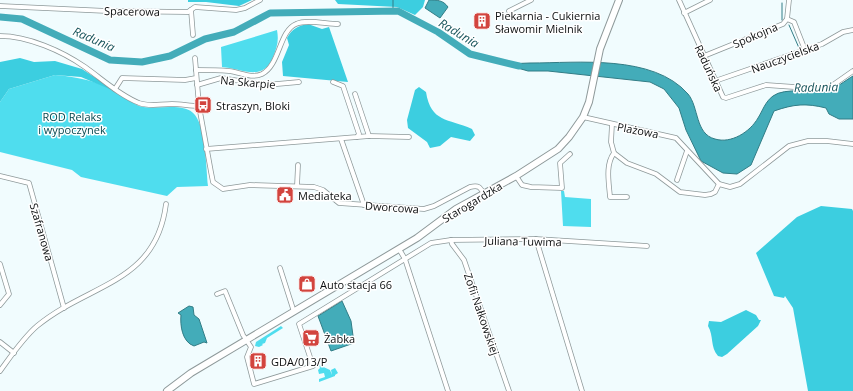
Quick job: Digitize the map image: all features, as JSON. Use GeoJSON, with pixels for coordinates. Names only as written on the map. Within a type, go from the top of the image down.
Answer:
{"type":"FeatureCollection","features":[{"type":"Feature","properties":{"kind":"main road","name":"Starogardzka"},"geometry":{"type":"LineString","coordinates":[[167,391],[191,373],[417,238],[456,210],[516,176],[558,149],[569,137],[583,116],[594,82],[602,44],[619,0]]}},
{"type":"Feature","properties":{"kind":"street","name":"Spacerowa"},"geometry":{"type":"LineString","coordinates":[[0,6],[114,11],[188,12],[195,7],[236,10],[245,8],[260,0]]}},
{"type":"Feature","properties":{"kind":"street"},"geometry":{"type":"LineString","coordinates":[[509,11],[531,0]]}},
{"type":"Feature","properties":{"kind":"street","name":"Raduńska"},"geometry":{"type":"LineString","coordinates":[[679,0],[723,97],[726,98],[766,85],[823,89],[833,85],[853,70]]}},
{"type":"Feature","properties":{"kind":"street"},"geometry":{"type":"LineString","coordinates":[[684,13],[705,4],[710,0]]}},
{"type":"Feature","properties":{"kind":"street","name":"Spokojna"},"geometry":{"type":"LineString","coordinates":[[704,56],[764,33],[782,24],[787,19],[789,0]]}},
{"type":"Feature","properties":{"kind":"street"},"geometry":{"type":"LineString","coordinates":[[191,10],[193,35]]}},
{"type":"Feature","properties":{"kind":"street"},"geometry":{"type":"LineString","coordinates":[[787,19],[794,22],[805,50]]}},
{"type":"Feature","properties":{"kind":"street"},"geometry":{"type":"LineString","coordinates":[[196,70],[222,70],[247,76],[262,74],[272,65],[289,30],[295,24],[310,22],[338,24]]}},
{"type":"Feature","properties":{"kind":"street","name":"Nauczycielska"},"geometry":{"type":"LineString","coordinates":[[715,81],[805,50],[853,30]]}},
{"type":"Feature","properties":{"kind":"street"},"geometry":{"type":"LineString","coordinates":[[0,36],[28,40],[53,50],[85,67],[115,89],[135,101],[147,105],[199,106]]}},
{"type":"Feature","properties":{"kind":"street","name":"Dworcowa"},"geometry":{"type":"LineString","coordinates":[[195,58],[199,106],[206,149],[212,178],[220,188],[250,185],[297,186],[321,189],[339,203],[424,209],[434,206],[470,187],[480,187],[484,194]]}},
{"type":"Feature","properties":{"kind":"street"},"geometry":{"type":"LineString","coordinates":[[115,89],[122,78],[185,80],[196,78]]}},
{"type":"Feature","properties":{"kind":"street","name":"Na Skarpie"},"geometry":{"type":"LineString","coordinates":[[197,85],[221,78],[266,85],[299,82]]}},
{"type":"Feature","properties":{"kind":"street"},"geometry":{"type":"LineString","coordinates":[[333,82],[343,86],[359,134],[357,137]]}},
{"type":"Feature","properties":{"kind":"street"},"geometry":{"type":"LineString","coordinates":[[355,94],[369,136]]}},
{"type":"Feature","properties":{"kind":"street","name":"Plażowa"},"geometry":{"type":"LineString","coordinates":[[583,116],[676,138],[719,184]]}},
{"type":"Feature","properties":{"kind":"street"},"geometry":{"type":"LineString","coordinates":[[612,124],[610,142],[614,152],[627,163],[656,174],[680,192],[696,194],[711,194],[715,192],[719,184],[733,187],[744,181],[789,146],[808,141],[853,144]]}},
{"type":"Feature","properties":{"kind":"street"},"geometry":{"type":"LineString","coordinates":[[206,149],[369,136],[409,137]]}},
{"type":"Feature","properties":{"kind":"street"},"geometry":{"type":"LineString","coordinates":[[341,139],[364,205]]}},
{"type":"Feature","properties":{"kind":"street"},"geometry":{"type":"LineString","coordinates":[[677,180],[688,151]]}},
{"type":"Feature","properties":{"kind":"street"},"geometry":{"type":"LineString","coordinates":[[614,152],[610,159],[608,171],[610,197],[627,197]]}},
{"type":"Feature","properties":{"kind":"street"},"geometry":{"type":"LineString","coordinates":[[516,176],[522,185],[531,188],[562,188],[560,163],[570,154]]}},
{"type":"Feature","properties":{"kind":"street"},"geometry":{"type":"LineString","coordinates":[[297,186],[298,165]]}},
{"type":"Feature","properties":{"kind":"street","name":"Szafranowa"},"geometry":{"type":"LineString","coordinates":[[0,176],[29,183],[64,308]]}},
{"type":"Feature","properties":{"kind":"street"},"geometry":{"type":"LineString","coordinates":[[0,371],[36,327],[64,308],[136,268],[154,246],[164,223],[166,204]]}},
{"type":"Feature","properties":{"kind":"street"},"geometry":{"type":"LineString","coordinates":[[536,239],[582,391]]}},
{"type":"Feature","properties":{"kind":"street","name":"Juliana Tuwima"},"geometry":{"type":"LineString","coordinates":[[247,340],[251,347],[247,359],[254,384],[313,366],[299,324],[431,243],[451,240],[536,239],[647,246]]}},
{"type":"Feature","properties":{"kind":"street","name":"Zofii Nałkowskiej"},"geometry":{"type":"LineString","coordinates":[[451,240],[452,244],[464,260],[509,391]]}},
{"type":"Feature","properties":{"kind":"street"},"geometry":{"type":"LineString","coordinates":[[399,248],[405,259],[448,391]]}},
{"type":"Feature","properties":{"kind":"street"},"geometry":{"type":"LineString","coordinates":[[0,264],[9,294],[0,305]]}},
{"type":"Feature","properties":{"kind":"street"},"geometry":{"type":"LineString","coordinates":[[280,268],[294,312]]}},
{"type":"Feature","properties":{"kind":"street"},"geometry":{"type":"LineString","coordinates":[[217,294],[225,291],[242,334],[247,340]]}},
{"type":"Feature","properties":{"kind":"street"},"geometry":{"type":"LineString","coordinates":[[0,342],[14,353]]}},
{"type":"Feature","properties":{"kind":"green space"},"geometry":{"type":"Polygon","coordinates":[[[277,30],[278,41],[276,50],[269,65],[263,70],[251,72],[222,67],[221,47],[277,30]]]}},
{"type":"Feature","properties":{"kind":"green space","name":"ROD Relaks i wypoczynek"},"geometry":{"type":"Polygon","coordinates":[[[55,75],[80,78],[103,85],[122,94],[139,106],[153,108],[177,107],[190,111],[199,121],[201,129],[205,149],[208,186],[177,187],[167,196],[81,177],[72,170],[0,152],[0,102],[9,89],[55,75]]]}},
{"type":"Feature","properties":{"kind":"green space"},"geometry":{"type":"Polygon","coordinates":[[[561,191],[564,191],[565,197],[591,199],[591,227],[563,226],[561,191]]]}},
{"type":"Feature","properties":{"kind":"green space"},"geometry":{"type":"Polygon","coordinates":[[[281,326],[283,328],[267,338],[265,343],[262,344],[263,345],[259,347],[255,346],[256,342],[281,326]]]}},
{"type":"Feature","properties":{"kind":"green space"},"geometry":{"type":"Polygon","coordinates":[[[319,365],[330,370],[332,375],[331,370],[335,368],[338,373],[335,376],[319,382],[319,379],[325,377],[324,373],[319,374],[319,365]]]}},
{"type":"Feature","properties":{"kind":"shaded area"},"geometry":{"type":"Polygon","coordinates":[[[188,0],[252,0],[239,6],[206,2],[188,2],[188,0]]]}},
{"type":"Feature","properties":{"kind":"shaded area"},"geometry":{"type":"Polygon","coordinates":[[[335,0],[425,0],[423,7],[415,15],[397,7],[338,4],[335,0]]]}},
{"type":"Feature","properties":{"kind":"shaded area"},"geometry":{"type":"Polygon","coordinates":[[[429,0],[437,0],[448,7],[440,18],[425,8],[429,0]]]}},
{"type":"Feature","properties":{"kind":"shaded area"},"geometry":{"type":"Polygon","coordinates":[[[308,24],[322,29],[329,27],[348,82],[283,76],[282,62],[289,45],[287,38],[295,28],[308,24]]]}},
{"type":"Feature","properties":{"kind":"shaded area"},"geometry":{"type":"Polygon","coordinates":[[[20,58],[34,62],[55,61],[82,69],[119,93],[81,77],[55,75],[9,89],[0,102],[0,62],[20,58]]]}},
{"type":"Feature","properties":{"kind":"shaded area"},"geometry":{"type":"Polygon","coordinates":[[[592,62],[635,67],[655,72],[673,81],[688,94],[704,132],[715,139],[727,140],[740,136],[755,123],[764,106],[773,96],[778,93],[791,91],[827,91],[853,76],[853,119],[839,119],[829,114],[826,108],[812,105],[794,106],[774,111],[751,165],[737,174],[723,173],[701,161],[686,130],[679,108],[664,89],[650,82],[548,71],[528,71],[504,64],[592,62]]]}},
{"type":"Feature","properties":{"kind":"shaded area"},"geometry":{"type":"Polygon","coordinates":[[[419,87],[426,92],[428,102],[436,114],[448,121],[472,129],[475,135],[470,141],[451,137],[440,146],[430,148],[427,142],[408,128],[407,120],[415,90],[419,87]]]}},
{"type":"Feature","properties":{"kind":"shaded area"},"geometry":{"type":"Polygon","coordinates":[[[821,206],[852,209],[853,211],[853,391],[808,391],[793,308],[785,296],[784,298],[774,296],[756,253],[797,217],[821,206]]]}},
{"type":"Feature","properties":{"kind":"shaded area"},"geometry":{"type":"Polygon","coordinates":[[[342,301],[351,321],[354,343],[331,351],[318,316],[342,301]]]}},
{"type":"Feature","properties":{"kind":"shaded area"},"geometry":{"type":"Polygon","coordinates":[[[189,306],[193,307],[194,315],[199,319],[207,343],[204,342],[194,346],[184,337],[181,324],[181,315],[178,313],[189,306]]]}},
{"type":"Feature","properties":{"kind":"shaded area"},"geometry":{"type":"Polygon","coordinates":[[[746,310],[756,315],[759,320],[761,320],[758,326],[727,354],[722,357],[718,356],[714,349],[708,326],[709,321],[721,322],[746,310]]]}},
{"type":"Feature","properties":{"kind":"waterway"},"geometry":{"type":"LineString","coordinates":[[393,0],[393,12]]}},
{"type":"Feature","properties":{"kind":"waterway"},"geometry":{"type":"LineString","coordinates":[[782,3],[782,20]]}},
{"type":"Feature","properties":{"kind":"waterway","name":"Radunia"},"geometry":{"type":"LineString","coordinates":[[0,17],[22,19],[110,60],[142,62],[170,56],[205,39],[234,32],[270,13],[398,11],[438,32],[470,54],[519,66]]}},
{"type":"Feature","properties":{"kind":"waterway"},"geometry":{"type":"LineString","coordinates":[[789,25],[799,48]]}},
{"type":"Feature","properties":{"kind":"place","name":"Piekarnia - Cukiernia Sławomir Mielnik"},"geometry":{"type":"Point","coordinates":[482,21]}},
{"type":"Feature","properties":{"kind":"place","name":"Straszyn, Bloki"},"geometry":{"type":"Point","coordinates":[203,105]}},
{"type":"Feature","properties":{"kind":"place","name":"Mediateka"},"geometry":{"type":"Point","coordinates":[285,195]}},
{"type":"Feature","properties":{"kind":"place","name":"Auto stacja 66"},"geometry":{"type":"Point","coordinates":[307,284]}},
{"type":"Feature","properties":{"kind":"place","name":"Żabka"},"geometry":{"type":"Point","coordinates":[311,338]}},
{"type":"Feature","properties":{"kind":"place","name":"GDA/013/P"},"geometry":{"type":"Point","coordinates":[258,361]}}]}
